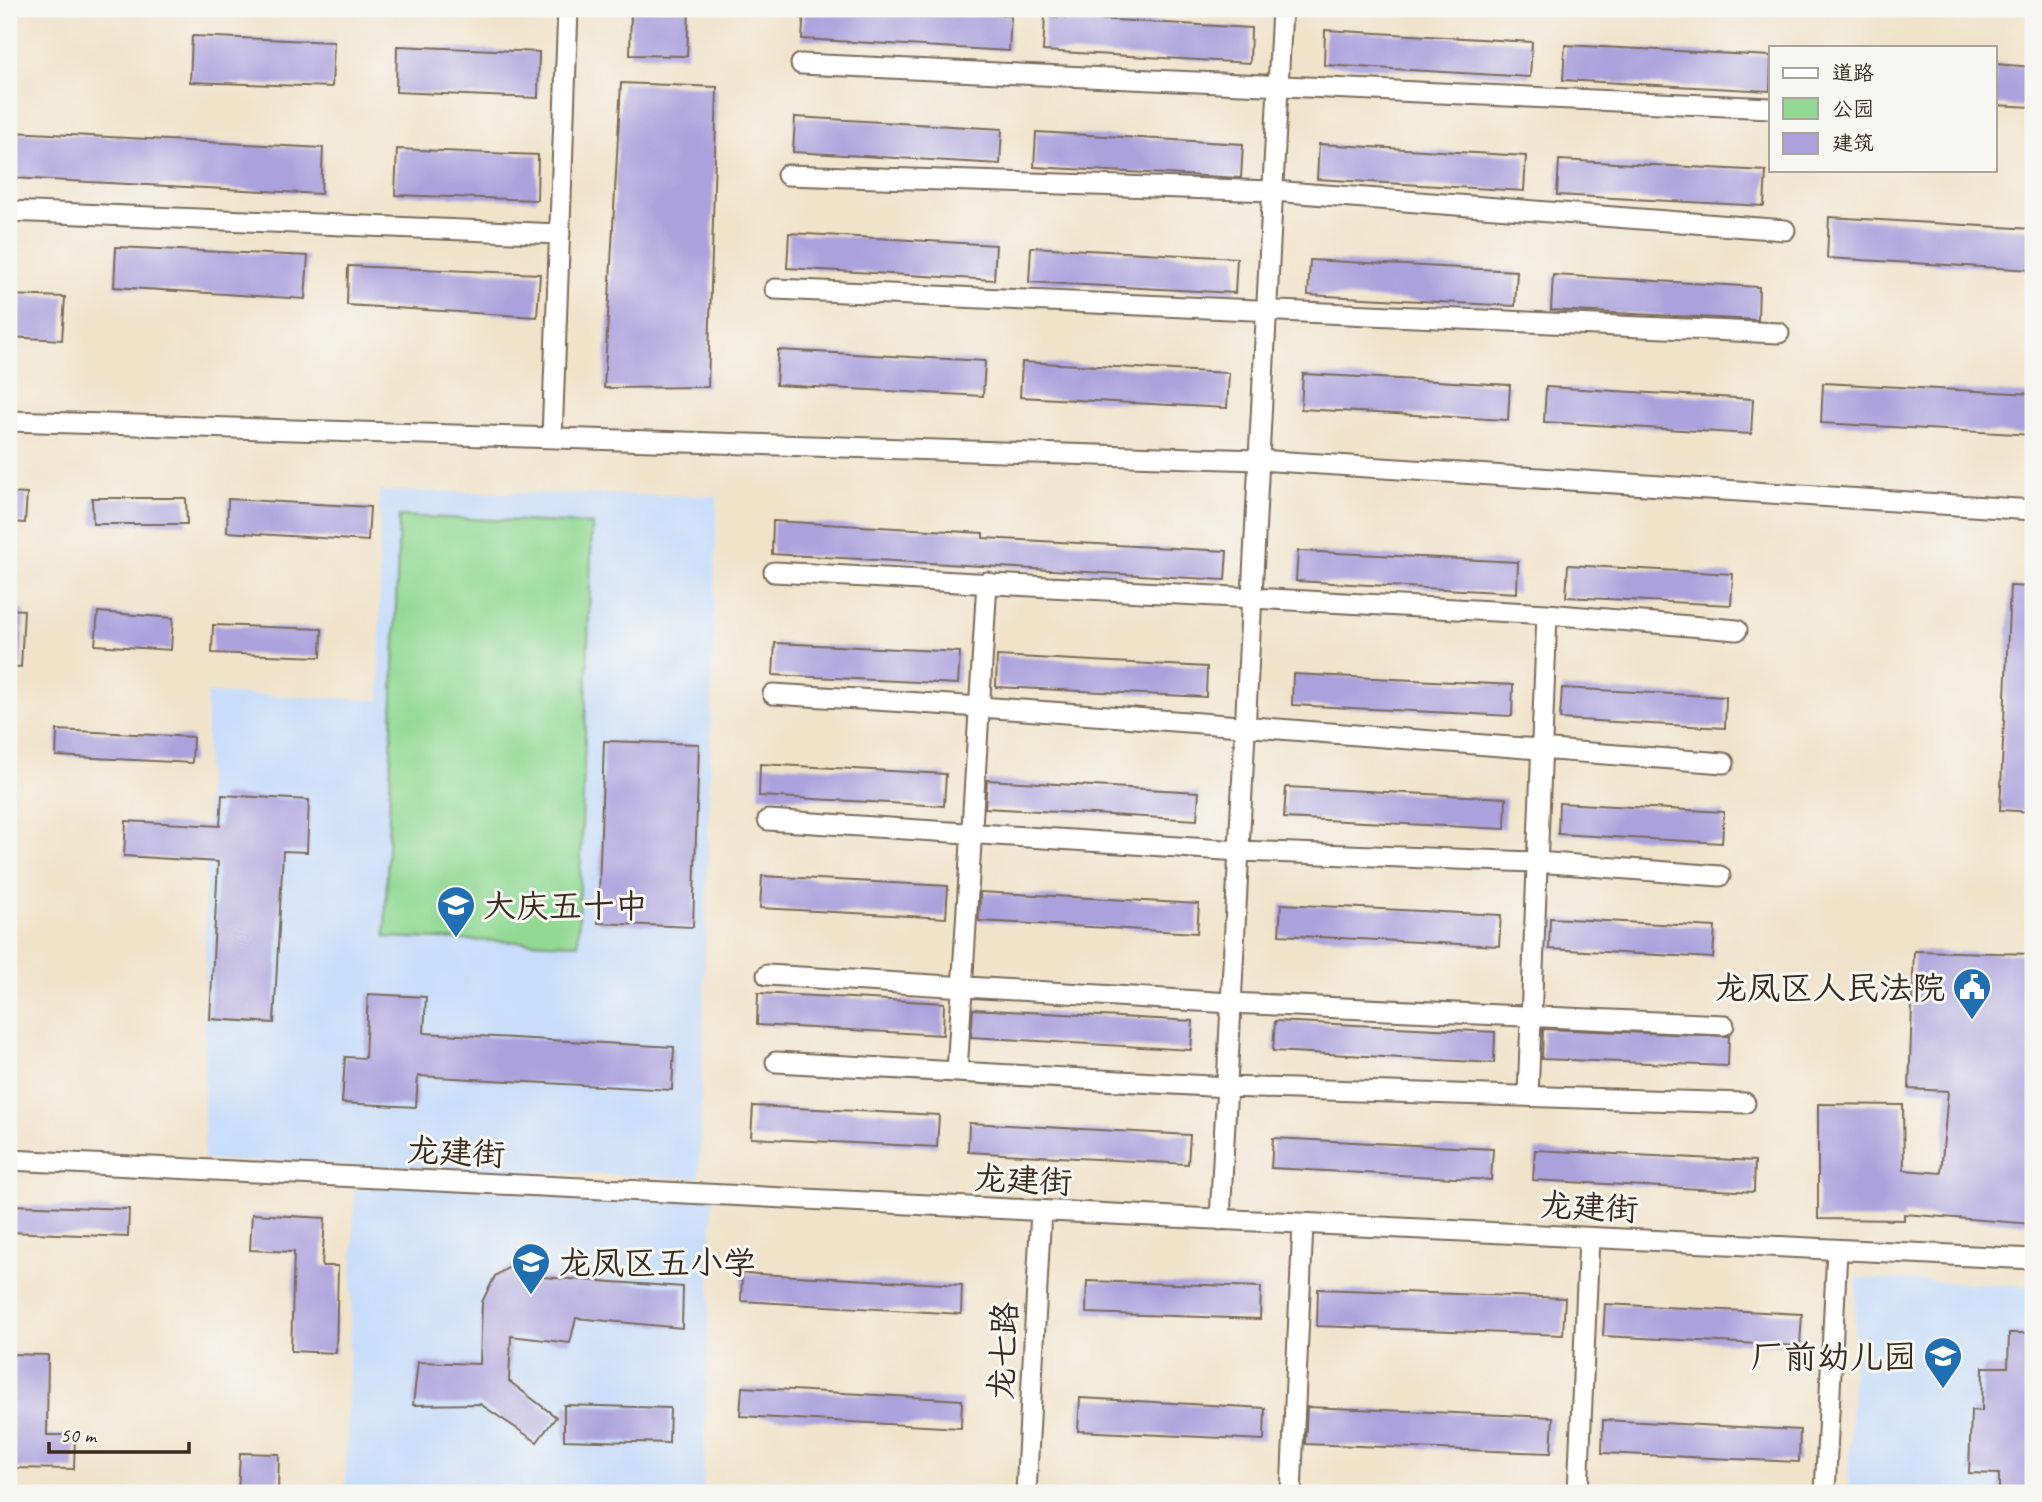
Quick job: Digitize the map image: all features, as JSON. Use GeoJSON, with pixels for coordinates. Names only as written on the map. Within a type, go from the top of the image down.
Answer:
{"type":"FeatureCollection","features":[{"type":"Feature","properties":{"kind":"street"},"geometry":{"type":"LineString","coordinates":[[552,438],[568,9]]}},
{"type":"Feature","properties":{"kind":"street"},"geometry":{"type":"LineString","coordinates":[[1220,1220],[1282,9]]}},
{"type":"Feature","properties":{"kind":"street"},"geometry":{"type":"LineString","coordinates":[[801,64],[1769,108]]}},
{"type":"Feature","properties":{"kind":"street"},"geometry":{"type":"LineString","coordinates":[[788,175],[1273,191],[1785,230]]}},
{"type":"Feature","properties":{"kind":"street"},"geometry":{"type":"LineString","coordinates":[[9,211],[560,234]]}},
{"type":"Feature","properties":{"kind":"street"},"geometry":{"type":"LineString","coordinates":[[775,289],[1779,333]]}},
{"type":"Feature","properties":{"kind":"street"},"geometry":{"type":"LineString","coordinates":[[9,421],[1259,460],[2033,510]]}},
{"type":"Feature","properties":{"kind":"street"},"geometry":{"type":"LineString","coordinates":[[774,572],[1547,614],[1737,630]]}},
{"type":"Feature","properties":{"kind":"street"},"geometry":{"type":"LineString","coordinates":[[957,1072],[987,582]]}},
{"type":"Feature","properties":{"kind":"street"},"geometry":{"type":"LineString","coordinates":[[1528,1096],[1547,614]]}},
{"type":"Feature","properties":{"kind":"street"},"geometry":{"type":"LineString","coordinates":[[773,694],[979,706],[1245,729],[1724,763]]}},
{"type":"Feature","properties":{"kind":"street"},"geometry":{"type":"LineString","coordinates":[[768,820],[1239,851],[1537,862],[1720,876]]}},
{"type":"Feature","properties":{"kind":"street"},"geometry":{"type":"LineString","coordinates":[[767,975],[1231,1003],[1724,1025]]}},
{"type":"Feature","properties":{"kind":"street"},"geometry":{"type":"LineString","coordinates":[[776,1062],[1227,1087],[1745,1103]]}},
{"type":"Feature","properties":{"kind":"street","name":"龙建街"},"geometry":{"type":"LineString","coordinates":[[9,1160],[2033,1259]]}},
{"type":"Feature","properties":{"kind":"street","name":"龙七路"},"geometry":{"type":"LineString","coordinates":[[1026,1493],[1041,1211]]}},
{"type":"Feature","properties":{"kind":"street"},"geometry":{"type":"LineString","coordinates":[[1291,1493],[1303,1224]]}},
{"type":"Feature","properties":{"kind":"street"},"geometry":{"type":"LineString","coordinates":[[1578,1493],[1589,1238]]}},
{"type":"Feature","properties":{"kind":"street"},"geometry":{"type":"LineString","coordinates":[[1825,1493],[1837,1250]]}},
{"type":"Feature","properties":{"kind":"shaded area","name":"大庆五十中"},"geometry":{"type":"Polygon","coordinates":[[[379,491],[717,496],[699,1178],[204,1160],[207,693],[380,700],[379,491]]]}},
{"type":"Feature","properties":{"kind":"shaded area","name":"龙凤区五小学"},"geometry":{"type":"Polygon","coordinates":[[[355,1184],[713,1198],[703,1493],[345,1493],[355,1184]]]}},
{"type":"Feature","properties":{"kind":"shaded area","name":"厂前幼儿园"},"geometry":{"type":"Polygon","coordinates":[[[1857,1278],[2033,1286],[2033,1493],[1848,1493],[1857,1278]]]}},
{"type":"Feature","properties":{"kind":"green space"},"geometry":{"type":"Polygon","coordinates":[[[399,516],[592,524],[578,944],[385,937],[399,516]]]}},
{"type":"Feature","properties":{"kind":"building"},"geometry":{"type":"Polygon","coordinates":[[[631,9],[689,9],[687,56],[630,55],[631,9]]]}},
{"type":"Feature","properties":{"kind":"building"},"geometry":{"type":"Polygon","coordinates":[[[804,9],[889,9],[1011,16],[1009,51],[802,39],[804,9]]]}},
{"type":"Feature","properties":{"kind":"building"},"geometry":{"type":"Polygon","coordinates":[[[1045,16],[1251,28],[1250,63],[1043,51],[1045,16]]]}},
{"type":"Feature","properties":{"kind":"building"},"geometry":{"type":"Polygon","coordinates":[[[1325,30],[1532,42],[1530,77],[1324,65],[1325,30]]]}},
{"type":"Feature","properties":{"kind":"building"},"geometry":{"type":"Polygon","coordinates":[[[192,36],[334,42],[332,87],[190,82],[192,36]]]}},
{"type":"Feature","properties":{"kind":"building"},"geometry":{"type":"Polygon","coordinates":[[[1565,45],[1769,56],[1769,91],[1563,80],[1565,45]]]}},
{"type":"Feature","properties":{"kind":"building"},"geometry":{"type":"Polygon","coordinates":[[[397,46],[539,52],[538,98],[396,92],[397,46]]]}},
{"type":"Feature","properties":{"kind":"building"},"geometry":{"type":"Polygon","coordinates":[[[1996,64],[2033,67],[2033,107],[1996,105],[1996,64]]]}},
{"type":"Feature","properties":{"kind":"building"},"geometry":{"type":"Polygon","coordinates":[[[621,83],[717,87],[708,387],[604,388],[621,83]]]}},
{"type":"Feature","properties":{"kind":"building"},"geometry":{"type":"Polygon","coordinates":[[[795,117],[1002,129],[1000,164],[793,152],[795,117]]]}},
{"type":"Feature","properties":{"kind":"building"},"geometry":{"type":"Polygon","coordinates":[[[13,132],[323,148],[321,194],[12,178],[13,132]]]}},
{"type":"Feature","properties":{"kind":"building"},"geometry":{"type":"Polygon","coordinates":[[[1036,132],[1243,144],[1241,178],[1034,167],[1036,132]]]}},
{"type":"Feature","properties":{"kind":"building"},"geometry":{"type":"Polygon","coordinates":[[[1319,144],[1526,156],[1524,191],[1317,179],[1319,144]]]}},
{"type":"Feature","properties":{"kind":"building"},"geometry":{"type":"Polygon","coordinates":[[[397,149],[538,155],[537,200],[395,195],[397,149]]]}},
{"type":"Feature","properties":{"kind":"building"},"geometry":{"type":"Polygon","coordinates":[[[1559,160],[1766,171],[1764,206],[1557,195],[1559,160]]]}},
{"type":"Feature","properties":{"kind":"building"},"geometry":{"type":"Polygon","coordinates":[[[1829,217],[2033,229],[2033,270],[1827,258],[1829,217]]]}},
{"type":"Feature","properties":{"kind":"building"},"geometry":{"type":"Polygon","coordinates":[[[789,233],[996,245],[994,280],[787,268],[789,233]]]}},
{"type":"Feature","properties":{"kind":"building"},"geometry":{"type":"Polygon","coordinates":[[[116,247],[308,256],[305,299],[114,287],[116,247]]]}},
{"type":"Feature","properties":{"kind":"building"},"geometry":{"type":"Polygon","coordinates":[[[1031,247],[1237,258],[1235,293],[1029,282],[1031,247]]]}},
{"type":"Feature","properties":{"kind":"building"},"geometry":{"type":"Polygon","coordinates":[[[1310,260],[1517,271],[1515,306],[1308,295],[1310,260]]]}},
{"type":"Feature","properties":{"kind":"building"},"geometry":{"type":"Polygon","coordinates":[[[348,266],[540,274],[537,317],[347,305],[348,266]]]}},
{"type":"Feature","properties":{"kind":"building"},"geometry":{"type":"Polygon","coordinates":[[[1553,275],[1759,287],[1758,320],[1551,310],[1553,275]]]}},
{"type":"Feature","properties":{"kind":"building"},"geometry":{"type":"Polygon","coordinates":[[[9,295],[65,297],[62,340],[9,337],[9,295]]]}},
{"type":"Feature","properties":{"kind":"building"},"geometry":{"type":"Polygon","coordinates":[[[778,350],[985,361],[983,396],[776,385],[778,350]]]}},
{"type":"Feature","properties":{"kind":"building"},"geometry":{"type":"Polygon","coordinates":[[[1022,362],[1229,373],[1227,408],[1020,397],[1022,362]]]}},
{"type":"Feature","properties":{"kind":"building"},"geometry":{"type":"Polygon","coordinates":[[[1303,374],[1510,385],[1508,420],[1301,409],[1303,374]]]}},
{"type":"Feature","properties":{"kind":"building"},"geometry":{"type":"Polygon","coordinates":[[[1823,383],[2033,394],[2033,435],[1821,423],[1823,383]]]}},
{"type":"Feature","properties":{"kind":"building"},"geometry":{"type":"Polygon","coordinates":[[[1546,387],[1753,399],[1751,434],[1544,422],[1546,387]]]}},
{"type":"Feature","properties":{"kind":"building"},"geometry":{"type":"Polygon","coordinates":[[[9,493],[27,494],[25,523],[9,522],[9,493]]]}},
{"type":"Feature","properties":{"kind":"building"},"geometry":{"type":"Polygon","coordinates":[[[92,498],[186,498],[187,524],[93,524],[92,498]]]}},
{"type":"Feature","properties":{"kind":"building"},"geometry":{"type":"Polygon","coordinates":[[[228,499],[370,507],[368,541],[227,532],[228,499]]]}},
{"type":"Feature","properties":{"kind":"building"},"geometry":{"type":"Polygon","coordinates":[[[773,521],[983,533],[983,538],[1227,551],[1225,580],[772,554],[773,521]]]}},
{"type":"Feature","properties":{"kind":"building"},"geometry":{"type":"Polygon","coordinates":[[[1298,551],[1518,562],[1517,593],[1296,581],[1298,551]]]}},
{"type":"Feature","properties":{"kind":"building"},"geometry":{"type":"Polygon","coordinates":[[[1568,565],[1733,574],[1731,605],[1566,597],[1568,565]]]}},
{"type":"Feature","properties":{"kind":"building"},"geometry":{"type":"Polygon","coordinates":[[[2010,586],[2033,587],[2033,812],[2000,810],[2010,586]]]}},
{"type":"Feature","properties":{"kind":"building"},"geometry":{"type":"Polygon","coordinates":[[[9,609],[24,610],[21,667],[9,666],[9,609]]]}},
{"type":"Feature","properties":{"kind":"building"},"geometry":{"type":"Polygon","coordinates":[[[98,612],[173,618],[171,650],[95,645],[98,612]]]}},
{"type":"Feature","properties":{"kind":"building"},"geometry":{"type":"Polygon","coordinates":[[[213,625],[322,629],[321,657],[212,653],[213,625]]]}},
{"type":"Feature","properties":{"kind":"building"},"geometry":{"type":"Polygon","coordinates":[[[775,643],[960,652],[958,684],[773,675],[775,643]]]}},
{"type":"Feature","properties":{"kind":"building"},"geometry":{"type":"Polygon","coordinates":[[[997,656],[1207,667],[1206,697],[996,687],[997,656]]]}},
{"type":"Feature","properties":{"kind":"building"},"geometry":{"type":"Polygon","coordinates":[[[1293,674],[1513,685],[1512,716],[1292,705],[1293,674]]]}},
{"type":"Feature","properties":{"kind":"building"},"geometry":{"type":"Polygon","coordinates":[[[1562,688],[1726,697],[1725,728],[1560,719],[1562,688]]]}},
{"type":"Feature","properties":{"kind":"building"},"geometry":{"type":"Polygon","coordinates":[[[57,730],[193,737],[192,763],[56,756],[57,730]]]}},
{"type":"Feature","properties":{"kind":"building"},"geometry":{"type":"Polygon","coordinates":[[[604,741],[699,744],[693,927],[598,923],[604,741]]]}},
{"type":"Feature","properties":{"kind":"building"},"geometry":{"type":"Polygon","coordinates":[[[760,764],[946,774],[944,806],[759,796],[760,764]]]}},
{"type":"Feature","properties":{"kind":"building"},"geometry":{"type":"Polygon","coordinates":[[[987,780],[1199,792],[1197,820],[985,808],[987,780]]]}},
{"type":"Feature","properties":{"kind":"building"},"geometry":{"type":"Polygon","coordinates":[[[1286,787],[1506,798],[1505,829],[1284,818],[1286,787]]]}},
{"type":"Feature","properties":{"kind":"building"},"geometry":{"type":"Polygon","coordinates":[[[222,795],[309,800],[307,852],[283,851],[274,1023],[210,1019],[218,862],[124,856],[126,821],[220,826],[222,795]]]}},
{"type":"Feature","properties":{"kind":"building"},"geometry":{"type":"Polygon","coordinates":[[[1559,803],[1724,812],[1722,843],[1558,834],[1559,803]]]}},
{"type":"Feature","properties":{"kind":"building"},"geometry":{"type":"Polygon","coordinates":[[[762,876],[948,886],[946,918],[760,908],[762,876]]]}},
{"type":"Feature","properties":{"kind":"building"},"geometry":{"type":"Polygon","coordinates":[[[980,892],[1199,904],[1197,933],[979,921],[980,892]]]}},
{"type":"Feature","properties":{"kind":"building"},"geometry":{"type":"Polygon","coordinates":[[[1281,904],[1501,915],[1499,946],[1279,935],[1281,904]]]}},
{"type":"Feature","properties":{"kind":"building"},"geometry":{"type":"Polygon","coordinates":[[[1550,918],[1715,927],[1713,958],[1549,949],[1550,918]]]}},
{"type":"Feature","properties":{"kind":"building"},"geometry":{"type":"Polygon","coordinates":[[[1914,951],[2033,954],[2033,1224],[1904,1214],[1904,1220],[1818,1219],[1818,1104],[1903,1105],[1904,1170],[1941,1173],[1948,1091],[1909,1089],[1914,951]]]}},
{"type":"Feature","properties":{"kind":"building"},"geometry":{"type":"Polygon","coordinates":[[[758,993],[944,1003],[943,1035],[757,1025],[758,993]]]}},
{"type":"Feature","properties":{"kind":"building"},"geometry":{"type":"Polygon","coordinates":[[[368,994],[426,997],[424,1033],[674,1047],[672,1090],[418,1076],[416,1107],[342,1103],[345,1057],[365,1058],[368,994]]]}},
{"type":"Feature","properties":{"kind":"building"},"geometry":{"type":"Polygon","coordinates":[[[973,1009],[1193,1021],[1191,1050],[971,1037],[973,1009]]]}},
{"type":"Feature","properties":{"kind":"building"},"geometry":{"type":"Polygon","coordinates":[[[1275,1021],[1495,1032],[1494,1063],[1273,1051],[1275,1021]]]}},
{"type":"Feature","properties":{"kind":"building"},"geometry":{"type":"Polygon","coordinates":[[[1543,1029],[1729,1036],[1728,1066],[1542,1059],[1543,1029]]]}},
{"type":"Feature","properties":{"kind":"building"},"geometry":{"type":"Polygon","coordinates":[[[753,1106],[939,1115],[937,1147],[751,1138],[753,1106]]]}},
{"type":"Feature","properties":{"kind":"building"},"geometry":{"type":"Polygon","coordinates":[[[969,1123],[1190,1135],[1188,1164],[968,1152],[969,1123]]]}},
{"type":"Feature","properties":{"kind":"building"},"geometry":{"type":"Polygon","coordinates":[[[1273,1138],[1493,1149],[1491,1180],[1271,1168],[1273,1138]]]}},
{"type":"Feature","properties":{"kind":"building"},"geometry":{"type":"Polygon","coordinates":[[[1535,1150],[1755,1161],[1754,1192],[1533,1180],[1535,1150]]]}},
{"type":"Feature","properties":{"kind":"building"},"geometry":{"type":"Polygon","coordinates":[[[9,1205],[129,1209],[128,1237],[9,1232],[9,1205]]]}},
{"type":"Feature","properties":{"kind":"building"},"geometry":{"type":"Polygon","coordinates":[[[252,1214],[325,1218],[322,1266],[338,1266],[336,1353],[291,1351],[294,1252],[250,1250],[252,1214]]]}},
{"type":"Feature","properties":{"kind":"building"},"geometry":{"type":"Polygon","coordinates":[[[522,1259],[542,1277],[683,1287],[682,1328],[576,1318],[570,1343],[511,1336],[509,1381],[556,1417],[537,1442],[480,1404],[413,1405],[418,1362],[480,1364],[482,1302],[495,1276],[522,1259]]]}},
{"type":"Feature","properties":{"kind":"building"},"geometry":{"type":"Polygon","coordinates":[[[742,1273],[962,1285],[961,1314],[741,1301],[742,1273]]]}},
{"type":"Feature","properties":{"kind":"building"},"geometry":{"type":"Polygon","coordinates":[[[1087,1281],[1261,1287],[1260,1319],[1086,1313],[1087,1281]]]}},
{"type":"Feature","properties":{"kind":"building"},"geometry":{"type":"Polygon","coordinates":[[[1318,1289],[1565,1298],[1563,1335],[1317,1326],[1318,1289]]]}},
{"type":"Feature","properties":{"kind":"building"},"geometry":{"type":"Polygon","coordinates":[[[1605,1304],[1802,1314],[1800,1346],[1603,1336],[1605,1304]]]}},
{"type":"Feature","properties":{"kind":"building"},"geometry":{"type":"Polygon","coordinates":[[[2009,1333],[2033,1333],[2033,1493],[1999,1493],[1999,1474],[1969,1473],[1971,1410],[1982,1411],[1983,1367],[2008,1367],[2009,1333]]]}},
{"type":"Feature","properties":{"kind":"building"},"geometry":{"type":"Polygon","coordinates":[[[9,1354],[48,1355],[47,1435],[75,1435],[74,1469],[9,1468],[9,1354]]]}},
{"type":"Feature","properties":{"kind":"building"},"geometry":{"type":"Polygon","coordinates":[[[742,1387],[962,1400],[961,1428],[740,1416],[742,1387]]]}},
{"type":"Feature","properties":{"kind":"building"},"geometry":{"type":"Polygon","coordinates":[[[1080,1398],[1265,1408],[1264,1440],[1078,1431],[1080,1398]]]}},
{"type":"Feature","properties":{"kind":"building"},"geometry":{"type":"Polygon","coordinates":[[[564,1405],[670,1408],[669,1443],[564,1440],[564,1405]]]}},
{"type":"Feature","properties":{"kind":"building"},"geometry":{"type":"Polygon","coordinates":[[[1307,1407],[1553,1417],[1551,1453],[1305,1444],[1307,1407]]]}},
{"type":"Feature","properties":{"kind":"building"},"geometry":{"type":"Polygon","coordinates":[[[1603,1420],[1800,1430],[1799,1462],[1602,1453],[1603,1420]]]}},
{"type":"Feature","properties":{"kind":"building"},"geometry":{"type":"Polygon","coordinates":[[[240,1453],[279,1454],[278,1493],[238,1493],[240,1453]]]}},
{"type":"Feature","properties":{"kind":"place","name":"大庆五十中"},"geometry":{"type":"Point","coordinates":[456,939]}},
{"type":"Feature","properties":{"kind":"place","name":"龙凤区人民法院"},"geometry":{"type":"Point","coordinates":[1972,1021]}},
{"type":"Feature","properties":{"kind":"place","name":"龙凤区五小学"},"geometry":{"type":"Point","coordinates":[531,1296]}},
{"type":"Feature","properties":{"kind":"place","name":"厂前幼儿园"},"geometry":{"type":"Point","coordinates":[1943,1390]}}]}
